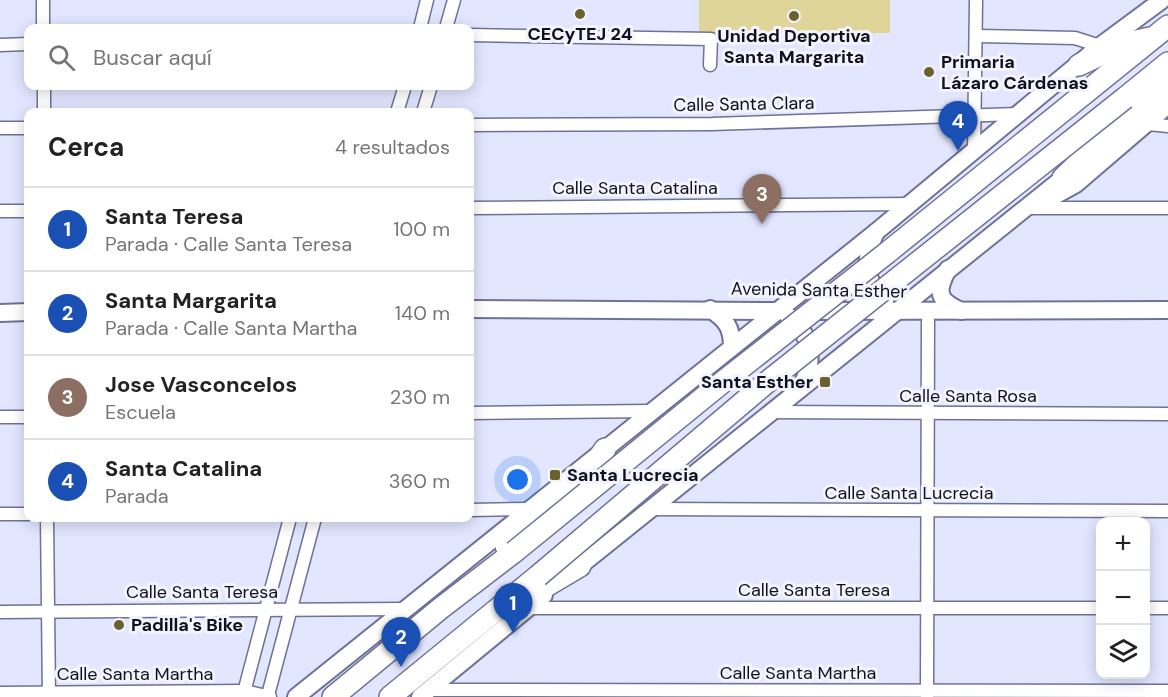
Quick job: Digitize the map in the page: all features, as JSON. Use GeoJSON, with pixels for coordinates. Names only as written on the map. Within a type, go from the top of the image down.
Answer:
{"type":"FeatureCollection","features":[{"type":"Feature","properties":{"kind":"highway"},"geometry":{"type":"LineString","coordinates":[[1079,64],[1123,44],[1161,32]]}},
{"type":"Feature","properties":{"kind":"highway"},"geometry":{"type":"LineString","coordinates":[[333,697],[1161,32]]}},
{"type":"Feature","properties":{"kind":"highway"},"geometry":{"type":"LineString","coordinates":[[390,697],[538,576],[766,383],[1168,63]]}},
{"type":"Feature","properties":{"kind":"highway"},"geometry":{"type":"LineString","coordinates":[[1062,178],[1121,122],[1168,84]]}},
{"type":"Feature","properties":{"kind":"highway"},"geometry":{"type":"LineString","coordinates":[[459,594],[474,574],[588,474],[605,449]]}},
{"type":"Feature","properties":{"kind":"highway"},"geometry":{"type":"LineString","coordinates":[[439,658],[520,602],[580,566]]}},
{"type":"Feature","properties":{"kind":"main road"},"geometry":{"type":"LineString","coordinates":[[296,697],[876,232],[1100,46],[1162,0]]}},
{"type":"Feature","properties":{"kind":"main road"},"geometry":{"type":"LineString","coordinates":[[1027,208],[1076,184],[1168,105]]}},
{"type":"Feature","properties":{"kind":"main road"},"geometry":{"type":"LineString","coordinates":[[424,694],[801,386],[1062,178]]}},
{"type":"Feature","properties":{"kind":"main road"},"geometry":{"type":"LineString","coordinates":[[876,232],[867,261],[873,288],[898,310]]}},
{"type":"Feature","properties":{"kind":"main road"},"geometry":{"type":"LineString","coordinates":[[867,261],[875,278],[890,288],[912,294],[921,289]]}},
{"type":"Feature","properties":{"kind":"main road"},"geometry":{"type":"LineString","coordinates":[[948,268],[940,287],[940,296],[950,306],[962,312]]}},
{"type":"Feature","properties":{"kind":"main road","name":"Avenida Santa Esther"},"geometry":{"type":"LineString","coordinates":[[474,309],[898,310],[928,312],[1168,310]]}},
{"type":"Feature","properties":{"kind":"main road"},"geometry":{"type":"LineString","coordinates":[[710,309],[726,321],[732,332],[732,347]]}},
{"type":"Feature","properties":{"kind":"main road"},"geometry":{"type":"LineString","coordinates":[[777,311],[792,320],[803,332],[809,347],[808,372],[801,386]]}},
{"type":"Feature","properties":{"kind":"main road"},"geometry":{"type":"LineString","coordinates":[[0,313],[24,312]]}},
{"type":"Feature","properties":{"kind":"main road"},"geometry":{"type":"LineString","coordinates":[[754,330],[769,328],[790,333],[797,339],[810,359]]}},
{"type":"Feature","properties":{"kind":"street"},"geometry":{"type":"LineString","coordinates":[[43,0],[44,24]]}},
{"type":"Feature","properties":{"kind":"street"},"geometry":{"type":"LineString","coordinates":[[423,24],[427,0]]}},
{"type":"Feature","properties":{"kind":"street"},"geometry":{"type":"LineString","coordinates":[[447,24],[454,0]]}},
{"type":"Feature","properties":{"kind":"street"},"geometry":{"type":"LineString","coordinates":[[974,150],[976,0]]}},
{"type":"Feature","properties":{"kind":"street"},"geometry":{"type":"LineString","coordinates":[[474,35],[711,39],[710,65]]}},
{"type":"Feature","properties":{"kind":"street"},"geometry":{"type":"LineString","coordinates":[[977,36],[1075,38],[1100,46]]}},
{"type":"Feature","properties":{"kind":"street"},"geometry":{"type":"LineString","coordinates":[[0,45],[24,44]]}},
{"type":"Feature","properties":{"kind":"street"},"geometry":{"type":"LineString","coordinates":[[44,90],[44,108]]}},
{"type":"Feature","properties":{"kind":"street"},"geometry":{"type":"LineString","coordinates":[[399,108],[404,90]]}},
{"type":"Feature","properties":{"kind":"street"},"geometry":{"type":"LineString","coordinates":[[424,108],[430,90]]}},
{"type":"Feature","properties":{"kind":"street","name":"Calle Santa Clara"},"geometry":{"type":"LineString","coordinates":[[474,125],[712,124],[1019,114]]}},
{"type":"Feature","properties":{"kind":"street"},"geometry":{"type":"LineString","coordinates":[[1148,124],[1168,126]]}},
{"type":"Feature","properties":{"kind":"street"},"geometry":{"type":"LineString","coordinates":[[0,128],[24,128]]}},
{"type":"Feature","properties":{"kind":"street","name":"Calle Santa Catalina"},"geometry":{"type":"LineString","coordinates":[[474,208],[909,204]]}},
{"type":"Feature","properties":{"kind":"street"},"geometry":{"type":"LineString","coordinates":[[1027,208],[1168,208]]}},
{"type":"Feature","properties":{"kind":"street"},"geometry":{"type":"LineString","coordinates":[[0,211],[24,211]]}},
{"type":"Feature","properties":{"kind":"street"},"geometry":{"type":"LineString","coordinates":[[927,694],[928,312]]}},
{"type":"Feature","properties":{"kind":"street"},"geometry":{"type":"LineString","coordinates":[[474,413],[652,411]]}},
{"type":"Feature","properties":{"kind":"street","name":"Calle Santa Rosa"},"geometry":{"type":"LineString","coordinates":[[769,412],[1168,414]]}},
{"type":"Feature","properties":{"kind":"street"},"geometry":{"type":"LineString","coordinates":[[0,417],[24,417]]}},
{"type":"Feature","properties":{"kind":"street"},"geometry":{"type":"LineString","coordinates":[[474,510],[529,509]]}},
{"type":"Feature","properties":{"kind":"street","name":"Calle Santa Lucrecia"},"geometry":{"type":"LineString","coordinates":[[650,509],[1168,511]]}},
{"type":"Feature","properties":{"kind":"street"},"geometry":{"type":"LineString","coordinates":[[0,514],[24,514]]}},
{"type":"Feature","properties":{"kind":"street"},"geometry":{"type":"LineString","coordinates":[[47,522],[49,695]]}},
{"type":"Feature","properties":{"kind":"street"},"geometry":{"type":"LineString","coordinates":[[244,694],[289,522]]}},
{"type":"Feature","properties":{"kind":"street"},"geometry":{"type":"LineString","coordinates":[[269,696],[314,522]]}},
{"type":"Feature","properties":{"kind":"street","name":"Calle Santa Teresa"},"geometry":{"type":"LineString","coordinates":[[528,608],[1096,608]]}},
{"type":"Feature","properties":{"kind":"street"},"geometry":{"type":"LineString","coordinates":[[1150,608],[1168,608]]}},
{"type":"Feature","properties":{"kind":"street","name":"Calle Santa Teresa"},"geometry":{"type":"LineString","coordinates":[[0,612],[405,609]]}},
{"type":"Feature","properties":{"kind":"street","name":"Calle Santa Martha"},"geometry":{"type":"LineString","coordinates":[[424,694],[927,694],[1168,691]]}},
{"type":"Feature","properties":{"kind":"street","name":"Calle Santa Martha"},"geometry":{"type":"LineString","coordinates":[[0,693],[269,696]]}},
{"type":"Feature","properties":{"kind":"shaded area","name":"Unidad Deportiva Santa Margarita"},"geometry":{"type":"Polygon","coordinates":[[[699,0],[890,0],[890,33],[699,33],[699,0]]]}},
{"type":"Feature","properties":{"kind":"place","name":"CECyTEJ 24"},"geometry":{"type":"Point","coordinates":[580,14]}},
{"type":"Feature","properties":{"kind":"place","name":"Unidad Deportiva Santa Margarita"},"geometry":{"type":"Point","coordinates":[794,16]}},
{"type":"Feature","properties":{"kind":"place","name":"Primaria Lázaro Cárdenas"},"geometry":{"type":"Point","coordinates":[929,72]}},
{"type":"Feature","properties":{"kind":"place","name":"Santa Catalina"},"geometry":{"type":"Point","coordinates":[958,151]}},
{"type":"Feature","properties":{"kind":"place","name":"Jose Vasconcelos"},"geometry":{"type":"Point","coordinates":[762,224]}},
{"type":"Feature","properties":{"kind":"place","name":"Santa Esther"},"geometry":{"type":"Point","coordinates":[825,382]}},
{"type":"Feature","properties":{"kind":"place","name":"Santa Lucrecia"},"geometry":{"type":"Point","coordinates":[555,475]}},
{"type":"Feature","properties":{"kind":"place","name":"Padilla's Bike"},"geometry":{"type":"Point","coordinates":[119,625]}},
{"type":"Feature","properties":{"kind":"place","name":"Santa Teresa"},"geometry":{"type":"Point","coordinates":[513,633]}},
{"type":"Feature","properties":{"kind":"place","name":"Santa Margarita"},"geometry":{"type":"Point","coordinates":[401,667]}}]}
